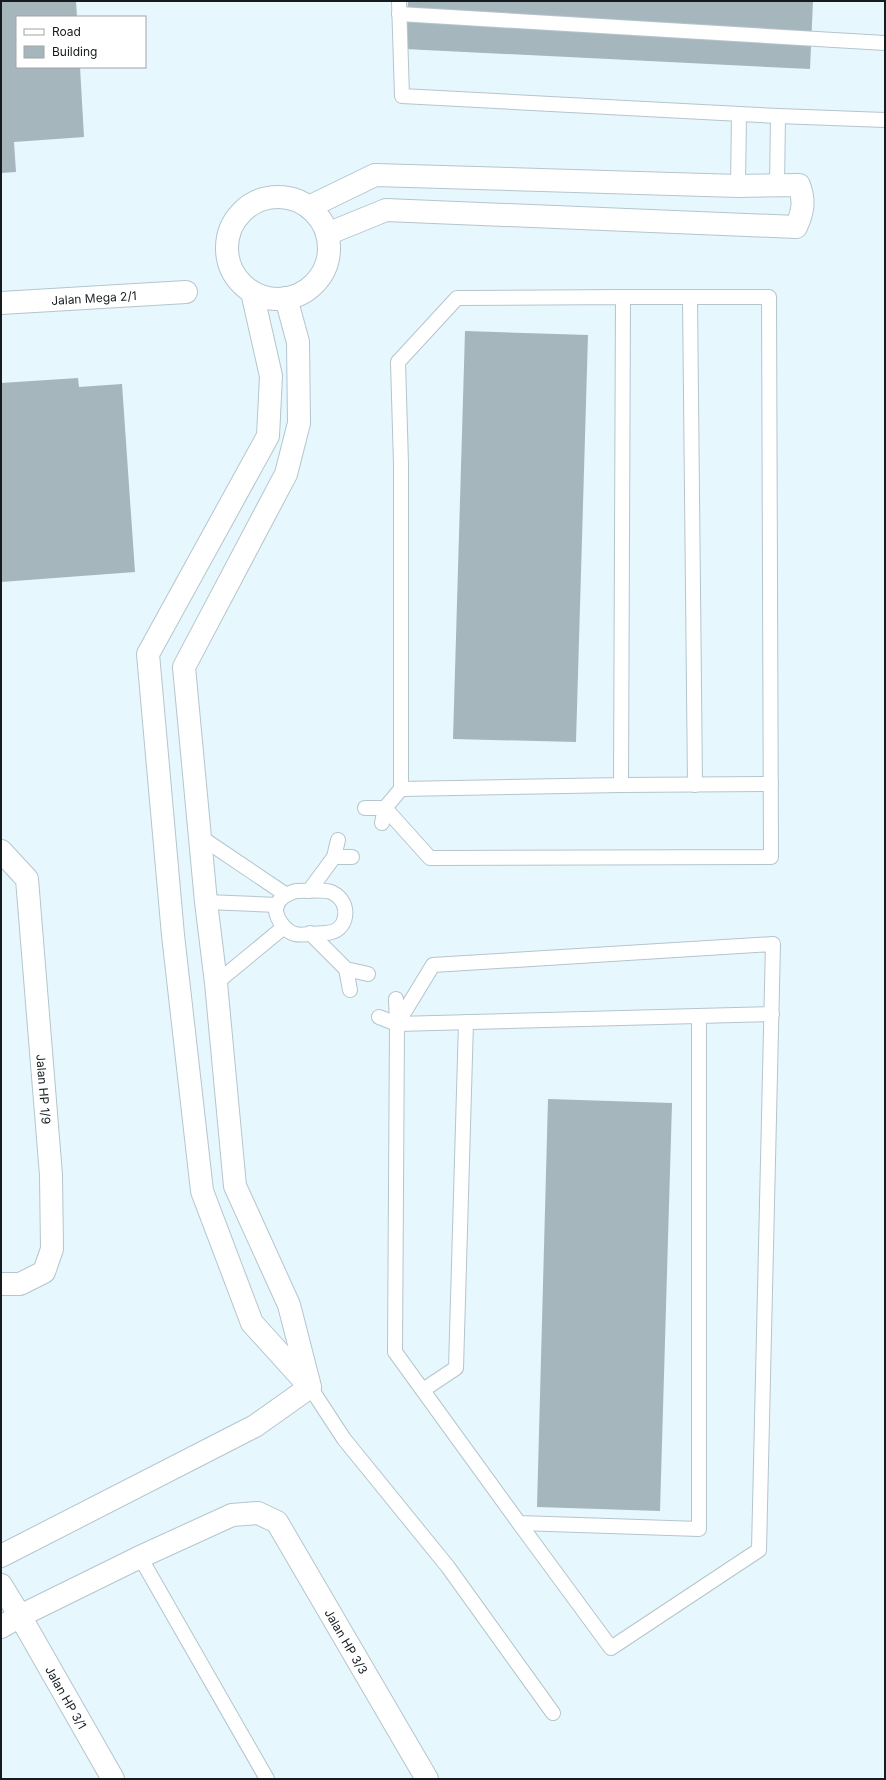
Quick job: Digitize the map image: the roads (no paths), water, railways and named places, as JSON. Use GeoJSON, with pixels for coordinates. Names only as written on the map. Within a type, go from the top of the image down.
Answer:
{"type":"FeatureCollection","features":[{"type":"Feature","properties":{"kind":"street"},"geometry":{"type":"LineString","coordinates":[[309,207],[375,175],[738,186],[799,185],[803,196],[803,212],[796,227],[386,210],[327,234]]}},
{"type":"Feature","properties":{"kind":"street"},"geometry":{"type":"LineString","coordinates":[[278,196],[294,199],[309,207],[320,219],[327,234],[329,251],[325,268],[316,282],[302,293],[286,298],[269,298],[252,292],[240,281],[230,266],[227,249],[230,233],[236,219],[248,207],[262,199],[278,196]]}},
{"type":"Feature","properties":{"kind":"street","name":"Jalan Mega 2/1"},"geometry":{"type":"LineString","coordinates":[[1,303],[186,292]]}},
{"type":"Feature","properties":{"kind":"street"},"geometry":{"type":"LineString","coordinates":[[252,292],[271,376],[268,436],[148,654],[173,935],[202,1191],[252,1323],[310,1386]]}},
{"type":"Feature","properties":{"kind":"street"},"geometry":{"type":"LineString","coordinates":[[286,298],[298,342],[299,416],[299,423],[286,474],[184,667],[199,836],[216,983],[235,1186],[289,1305],[310,1386]]}},
{"type":"Feature","properties":{"kind":"street","name":"Jalan HP 1/9"},"geometry":{"type":"LineString","coordinates":[[1,851],[26,879],[51,1175],[52,1249],[44,1272],[11,1284]]}},
{"type":"Feature","properties":{"kind":"street"},"geometry":{"type":"LineString","coordinates":[[173,935],[182,907],[206,902]]}},
{"type":"Feature","properties":{"kind":"street"},"geometry":{"type":"LineString","coordinates":[[1,1556],[255,1426],[310,1386]]}},
{"type":"Feature","properties":{"kind":"street","name":"Jalan HP 3/3"},"geometry":{"type":"LineString","coordinates":[[140,1557],[232,1515],[258,1513],[277,1522],[427,1779]]}},
{"type":"Feature","properties":{"kind":"street"},"geometry":{"type":"LineString","coordinates":[[1,1627],[20,1616],[140,1557]]}},
{"type":"Feature","properties":{"kind":"street","name":"Jalan HP 3/1"},"geometry":{"type":"LineString","coordinates":[[1,1586],[20,1616],[113,1779]]}},
{"type":"Feature","properties":{"kind":"lane"},"geometry":{"type":"LineString","coordinates":[[885,43],[399,7],[402,96],[778,116],[885,120]]}},
{"type":"Feature","properties":{"kind":"lane"},"geometry":{"type":"LineString","coordinates":[[738,186],[739,114]]}},
{"type":"Feature","properties":{"kind":"lane"},"geometry":{"type":"LineString","coordinates":[[777,185],[778,116]]}},
{"type":"Feature","properties":{"kind":"lane"},"geometry":{"type":"LineString","coordinates":[[621,786],[623,297]]}},
{"type":"Feature","properties":{"kind":"lane"},"geometry":{"type":"LineString","coordinates":[[690,297],[695,785]]}},
{"type":"Feature","properties":{"kind":"lane"},"geometry":{"type":"LineString","coordinates":[[365,808],[384,808],[430,858],[771,857],[769,297],[457,298],[398,362],[401,464],[401,789],[384,808],[382,822]]}},
{"type":"Feature","properties":{"kind":"lane"},"geometry":{"type":"LineString","coordinates":[[401,789],[771,784]]}},
{"type":"Feature","properties":{"kind":"lane"},"geometry":{"type":"LineString","coordinates":[[199,836],[281,900]]}},
{"type":"Feature","properties":{"kind":"lane"},"geometry":{"type":"LineString","coordinates":[[309,891],[334,857],[338,840]]}},
{"type":"Feature","properties":{"kind":"lane"},"geometry":{"type":"LineString","coordinates":[[334,857],[352,857]]}},
{"type":"Feature","properties":{"kind":"lane"},"geometry":{"type":"LineString","coordinates":[[206,902],[281,900],[296,891],[331,892],[342,899],[346,908],[345,919],[342,926],[329,933],[295,934],[284,927],[277,915],[281,900]]}},
{"type":"Feature","properties":{"kind":"lane"},"geometry":{"type":"LineString","coordinates":[[216,983],[284,927]]}},
{"type":"Feature","properties":{"kind":"lane"},"geometry":{"type":"LineString","coordinates":[[310,933],[346,969],[368,974]]}},
{"type":"Feature","properties":{"kind":"lane"},"geometry":{"type":"LineString","coordinates":[[396,999],[398,1024],[395,1352],[611,1648],[759,1550],[773,944],[433,965],[398,1024]]}},
{"type":"Feature","properties":{"kind":"lane"},"geometry":{"type":"LineString","coordinates":[[346,969],[350,990]]}},
{"type":"Feature","properties":{"kind":"lane"},"geometry":{"type":"LineString","coordinates":[[379,1017],[398,1024],[772,1014]]}},
{"type":"Feature","properties":{"kind":"lane"},"geometry":{"type":"LineString","coordinates":[[519,1523],[700,1529],[699,1016]]}},
{"type":"Feature","properties":{"kind":"lane"},"geometry":{"type":"LineString","coordinates":[[423,1390],[456,1368],[466,1022]]}},
{"type":"Feature","properties":{"kind":"lane"},"geometry":{"type":"LineString","coordinates":[[310,1386],[344,1440],[448,1567],[553,1713]]}},
{"type":"Feature","properties":{"kind":"lane"},"geometry":{"type":"LineString","coordinates":[[140,1557],[267,1779]]}}]}
